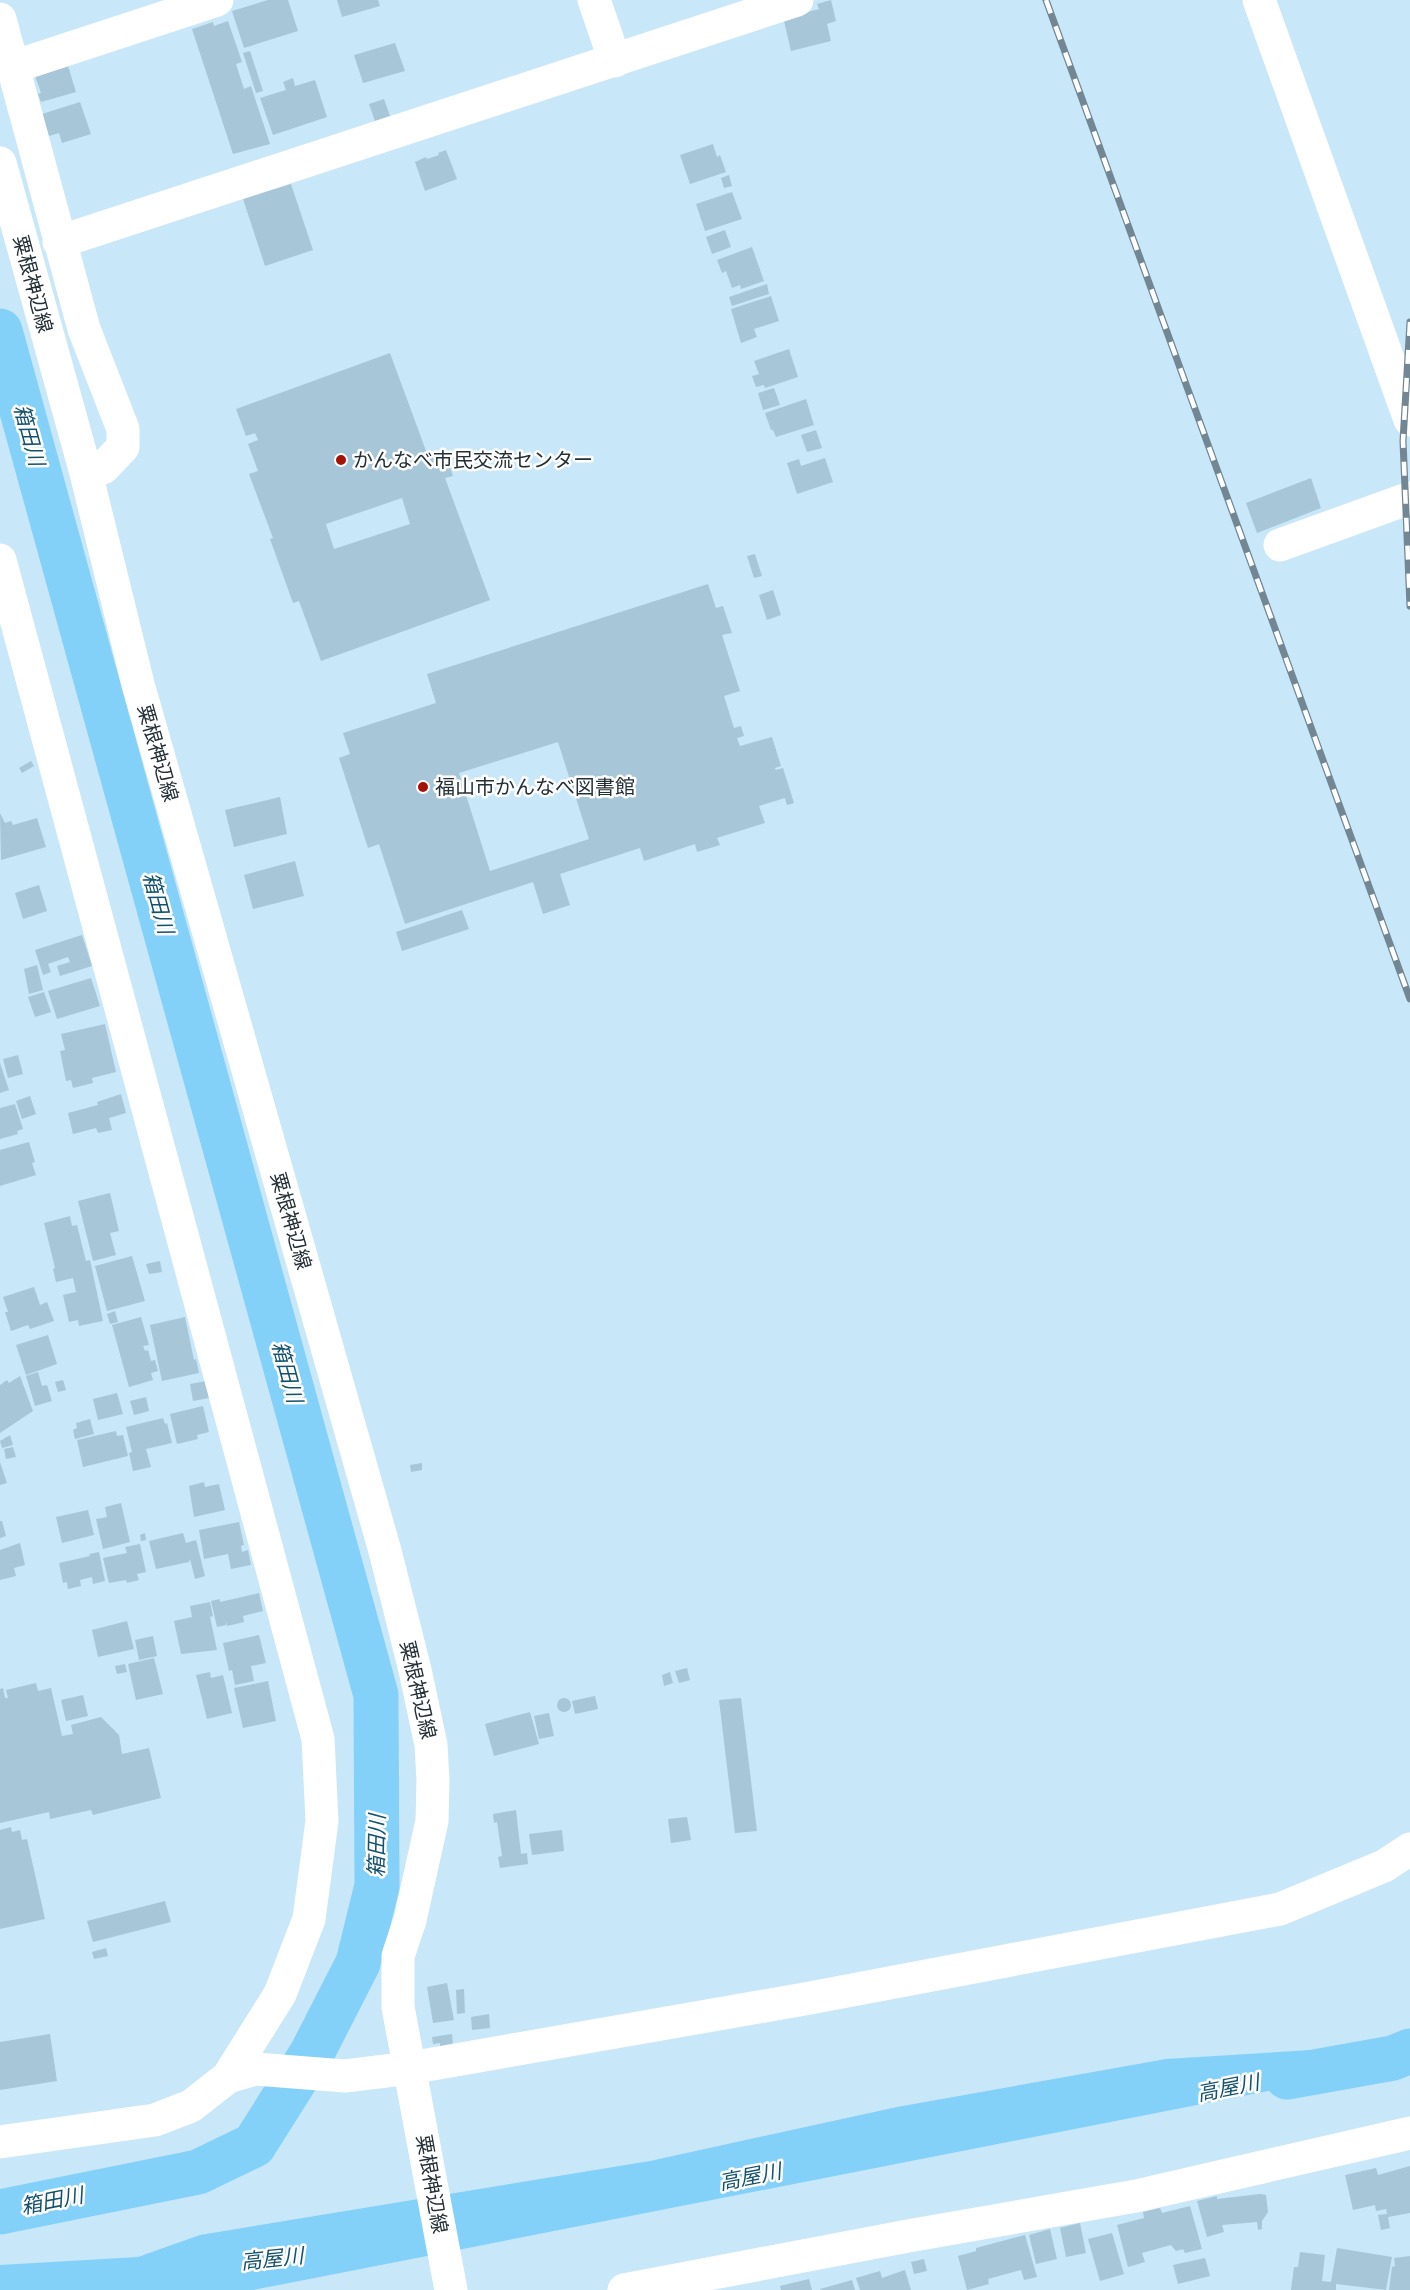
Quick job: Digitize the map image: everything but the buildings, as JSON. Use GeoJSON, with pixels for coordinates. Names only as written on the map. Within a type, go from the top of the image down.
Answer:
{"type":"FeatureCollection","features":[{"type":"Feature","properties":{"kind":"street"},"geometry":{"type":"LineString","coordinates":[[13,67],[217,0]]}},
{"type":"Feature","properties":{"kind":"street"},"geometry":{"type":"LineString","coordinates":[[594,0],[615,61]]}},
{"type":"Feature","properties":{"kind":"street"},"geometry":{"type":"LineString","coordinates":[[59,242],[797,0]]}},
{"type":"Feature","properties":{"kind":"street"},"geometry":{"type":"LineString","coordinates":[[1259,0],[1410,420]]}},
{"type":"Feature","properties":{"kind":"street"},"geometry":{"type":"LineString","coordinates":[[0,20],[84,329],[123,429],[123,447],[103,468],[86,473]]}},
{"type":"Feature","properties":{"kind":"street","name":"粟根神辺線"},"geometry":{"type":"LineString","coordinates":[[0,163],[86,473],[138,684],[385,1551],[431,1745],[432,1821],[420,1878],[398,1956],[398,2007],[451,2290]]}},
{"type":"Feature","properties":{"kind":"street"},"geometry":{"type":"LineString","coordinates":[[1280,545],[1410,498]]}},
{"type":"Feature","properties":{"kind":"street"},"geometry":{"type":"LineString","coordinates":[[0,560],[318,1739],[322,1821],[309,1919],[280,1994],[242,2073],[191,2106],[155,2120],[0,2142]]}},
{"type":"Feature","properties":{"kind":"street"},"geometry":{"type":"LineString","coordinates":[[242,2073],[412,2078],[810,1998],[1280,1908],[1384,1866],[1410,1849]]}},
{"type":"Feature","properties":{"kind":"street"},"geometry":{"type":"LineString","coordinates":[[624,2290],[885,2240],[1136,2196],[1410,2133]]}},
{"type":"Feature","properties":{"kind":"water"},"geometry":{"type":"Polygon","coordinates":[[[1343,2048],[1350,2075],[253,2290],[0,2290],[0,2265],[138,2257],[200,2235],[650,2161],[897,2107],[1166,2059],[1343,2048]]]}},
{"type":"Feature","properties":{"kind":"waterway","name":"箱田川"},"geometry":{"type":"LineString","coordinates":[[0,331],[376,1695],[377,1886],[358,1963],[312,2053],[254,2145],[198,2172],[0,2212]]}},
{"type":"Feature","properties":{"kind":"waterway","name":"高屋川"},"geometry":{"type":"LineString","coordinates":[[1287,2077],[1393,2058],[1410,2051]]}},
{"type":"Feature","properties":{"kind":"railway"},"geometry":{"type":"LineString","coordinates":[[1046,0],[1410,999]]}},
{"type":"Feature","properties":{"kind":"railway"},"geometry":{"type":"LineString","coordinates":[[1410,322],[1403,441],[1410,606]]}},
{"type":"Feature","properties":{"kind":"place","name":"かんなべ市民交流センター"},"geometry":{"type":"Point","coordinates":[341,460]}},
{"type":"Feature","properties":{"kind":"place","name":"福山市かんなべ図書館"},"geometry":{"type":"Point","coordinates":[423,787]}}]}
